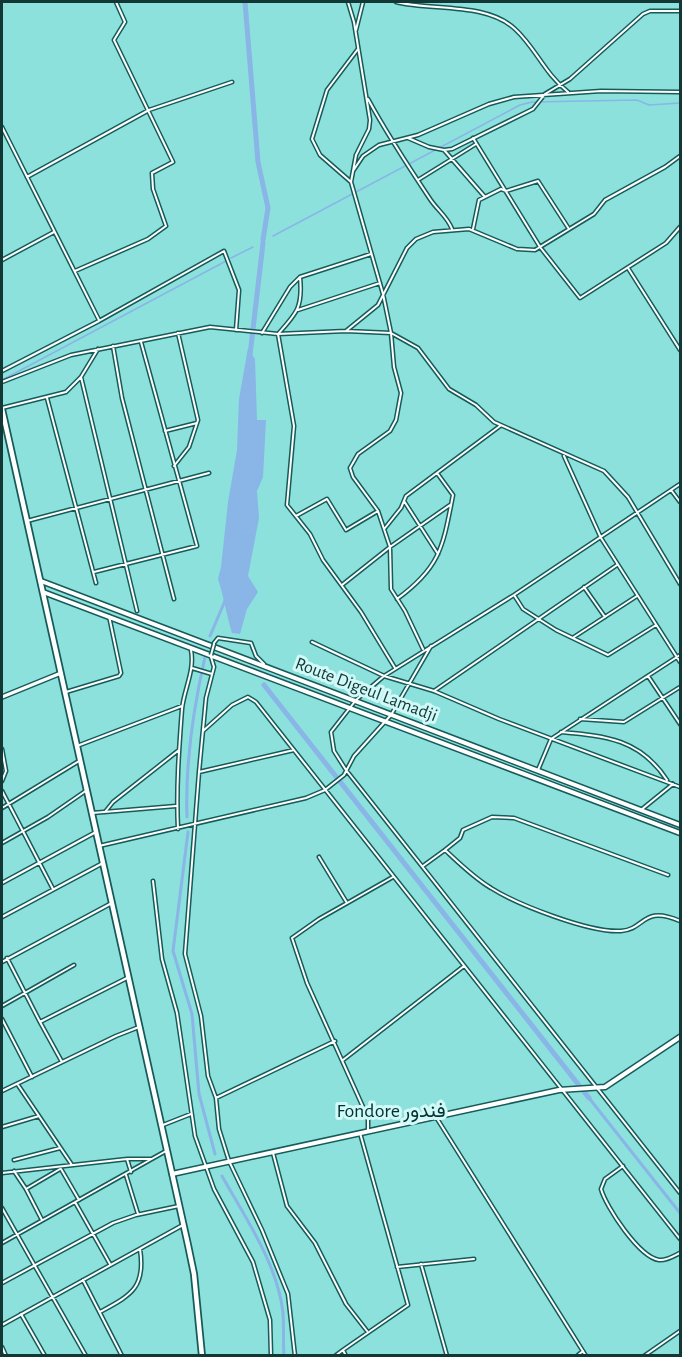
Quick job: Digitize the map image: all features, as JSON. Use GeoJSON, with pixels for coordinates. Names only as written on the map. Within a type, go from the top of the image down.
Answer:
{"type":"FeatureCollection","features":[{"type":"Feature","properties":{"kind":"highway"},"geometry":{"type":"LineString","coordinates":[[2,409],[194,1274],[202,1356]]}},
{"type":"Feature","properties":{"kind":"main road","name":"Route Digeul Lamadji"},"geometry":{"type":"LineString","coordinates":[[40,581],[264,664],[391,715],[681,825]]}},
{"type":"Feature","properties":{"kind":"main road","name":"Route Digeul Lamadji"},"geometry":{"type":"LineString","coordinates":[[43,592],[350,706],[681,833]]}},
{"type":"Feature","properties":{"kind":"main road"},"geometry":{"type":"LineString","coordinates":[[172,1174],[565,1089],[605,1087],[681,1037]]}},
{"type":"Feature","properties":{"kind":"street"},"geometry":{"type":"LineString","coordinates":[[75,271],[148,239],[166,226],[153,189],[152,173],[173,162],[114,40],[125,22],[116,2]]}},
{"type":"Feature","properties":{"kind":"street"},"geometry":{"type":"LineString","coordinates":[[348,2],[359,48],[370,126],[351,173],[351,182],[383,294],[391,333],[393,367],[401,389],[396,420],[390,431],[358,454],[350,468],[353,477],[378,511],[385,528],[390,547],[391,589],[423,649]]}},
{"type":"Feature","properties":{"kind":"street"},"geometry":{"type":"LineString","coordinates":[[356,33],[363,2]]}},
{"type":"Feature","properties":{"kind":"street"},"geometry":{"type":"LineString","coordinates":[[396,2],[423,8],[482,12],[508,23],[560,86],[569,93]]}},
{"type":"Feature","properties":{"kind":"street"},"geometry":{"type":"LineString","coordinates":[[405,138],[440,151],[473,138],[533,109],[545,94],[560,86],[643,14],[650,11],[681,11]]}},
{"type":"Feature","properties":{"kind":"street"},"geometry":{"type":"LineString","coordinates":[[351,182],[320,155],[312,139],[327,90],[359,48]]}},
{"type":"Feature","properties":{"kind":"street"},"geometry":{"type":"LineString","coordinates":[[27,177],[149,110],[232,82]]}},
{"type":"Feature","properties":{"kind":"street"},"geometry":{"type":"LineString","coordinates":[[351,173],[371,149],[418,135],[489,104],[514,97],[569,93],[681,92]]}},
{"type":"Feature","properties":{"kind":"street"},"geometry":{"type":"LineString","coordinates":[[367,96],[391,142],[438,211],[449,220],[452,229]]}},
{"type":"Feature","properties":{"kind":"street"},"geometry":{"type":"LineString","coordinates":[[2,127],[99,321]]}},
{"type":"Feature","properties":{"kind":"street"},"geometry":{"type":"LineString","coordinates":[[473,138],[540,247],[580,298],[666,243],[681,227]]}},
{"type":"Feature","properties":{"kind":"street"},"geometry":{"type":"LineString","coordinates":[[418,180],[476,144]]}},
{"type":"Feature","properties":{"kind":"street"},"geometry":{"type":"LineString","coordinates":[[444,150],[485,197]]}},
{"type":"Feature","properties":{"kind":"street"},"geometry":{"type":"LineString","coordinates":[[346,331],[370,314],[412,243],[433,232],[472,229],[528,251],[540,247],[594,214],[605,200],[665,167],[680,156]]}},
{"type":"Feature","properties":{"kind":"street"},"geometry":{"type":"LineString","coordinates":[[472,229],[479,200],[501,189],[506,191],[540,182],[569,229]]}},
{"type":"Feature","properties":{"kind":"street"},"geometry":{"type":"LineString","coordinates":[[2,260],[54,232]]}},
{"type":"Feature","properties":{"kind":"street"},"geometry":{"type":"LineString","coordinates":[[2,371],[99,321],[224,251],[239,290],[236,330]]}},
{"type":"Feature","properties":{"kind":"street"},"geometry":{"type":"LineString","coordinates":[[262,333],[290,287],[300,278],[372,254]]}},
{"type":"Feature","properties":{"kind":"street"},"geometry":{"type":"LineString","coordinates":[[628,268],[681,350]]}},
{"type":"Feature","properties":{"kind":"street"},"geometry":{"type":"LineString","coordinates":[[300,278],[302,298],[298,310],[278,334],[294,426],[286,501],[295,517],[310,534],[323,560],[342,585],[395,668]]}},
{"type":"Feature","properties":{"kind":"street"},"geometry":{"type":"LineString","coordinates":[[298,310],[380,283]]}},
{"type":"Feature","properties":{"kind":"street"},"geometry":{"type":"LineString","coordinates":[[2,382],[49,362],[98,349],[210,327],[278,334],[346,331],[391,333],[418,348],[453,393],[462,396],[501,425],[564,456],[604,471],[621,488],[681,584]]}},
{"type":"Feature","properties":{"kind":"street"},"geometry":{"type":"LineString","coordinates":[[173,466],[189,447],[197,423],[178,333]]}},
{"type":"Feature","properties":{"kind":"street"},"geometry":{"type":"LineString","coordinates":[[94,572],[197,546],[173,466],[141,342]]}},
{"type":"Feature","properties":{"kind":"street"},"geometry":{"type":"LineString","coordinates":[[113,346],[122,398],[174,599]]}},
{"type":"Feature","properties":{"kind":"street"},"geometry":{"type":"LineString","coordinates":[[2,409],[66,392],[81,377],[98,349]]}},
{"type":"Feature","properties":{"kind":"street"},"geometry":{"type":"LineString","coordinates":[[81,377],[128,564],[137,611]]}},
{"type":"Feature","properties":{"kind":"street"},"geometry":{"type":"LineString","coordinates":[[47,398],[96,583]]}},
{"type":"Feature","properties":{"kind":"street"},"geometry":{"type":"LineString","coordinates":[[165,431],[197,423]]}},
{"type":"Feature","properties":{"kind":"street"},"geometry":{"type":"LineString","coordinates":[[385,528],[406,496],[501,425]]}},
{"type":"Feature","properties":{"kind":"street"},"geometry":{"type":"LineString","coordinates":[[564,456],[601,538],[681,662]]}},
{"type":"Feature","properties":{"kind":"street"},"geometry":{"type":"LineString","coordinates":[[27,521],[209,473]]}},
{"type":"Feature","properties":{"kind":"street"},"geometry":{"type":"LineString","coordinates":[[397,600],[423,581],[438,554],[448,529],[453,495],[437,473]]}},
{"type":"Feature","properties":{"kind":"street"},"geometry":{"type":"LineString","coordinates":[[681,484],[514,595],[384,675],[350,706],[330,732],[334,751],[346,770],[681,1193]]}},
{"type":"Feature","properties":{"kind":"street"},"geometry":{"type":"LineString","coordinates":[[671,490],[681,501]]}},
{"type":"Feature","properties":{"kind":"street"},"geometry":{"type":"LineString","coordinates":[[295,517],[327,499],[346,530],[378,511]]}},
{"type":"Feature","properties":{"kind":"street"},"geometry":{"type":"LineString","coordinates":[[404,501],[438,554]]}},
{"type":"Feature","properties":{"kind":"street"},"geometry":{"type":"LineString","coordinates":[[342,585],[390,547],[451,504]]}},
{"type":"Feature","properties":{"kind":"street"},"geometry":{"type":"LineString","coordinates":[[434,691],[617,564]]}},
{"type":"Feature","properties":{"kind":"street"},"geometry":{"type":"LineString","coordinates":[[584,587],[605,617]]}},
{"type":"Feature","properties":{"kind":"street"},"geometry":{"type":"LineString","coordinates":[[514,595],[523,609],[538,619],[598,652],[611,655],[656,625]]}},
{"type":"Feature","properties":{"kind":"street"},"geometry":{"type":"LineString","coordinates":[[573,638],[637,596]]}},
{"type":"Feature","properties":{"kind":"street"},"geometry":{"type":"LineString","coordinates":[[65,692],[119,676],[121,673],[109,616]]}},
{"type":"Feature","properties":{"kind":"street"},"geometry":{"type":"LineString","coordinates":[[264,664],[256,656],[251,643],[218,638],[214,644],[211,655],[213,674],[206,698],[185,949],[201,1016],[208,1076],[216,1098],[219,1129],[229,1161],[262,1230],[288,1293],[295,1356]]}},
{"type":"Feature","properties":{"kind":"street"},"geometry":{"type":"LineString","coordinates":[[312,642],[384,675],[434,691],[551,739],[681,787]]}},
{"type":"Feature","properties":{"kind":"street"},"geometry":{"type":"LineString","coordinates":[[99,846],[306,798],[325,790],[340,778],[354,756],[391,715],[433,644]]}},
{"type":"Feature","properties":{"kind":"street"},"geometry":{"type":"LineString","coordinates":[[178,829],[182,706],[192,668],[191,650]]}},
{"type":"Feature","properties":{"kind":"street"},"geometry":{"type":"LineString","coordinates":[[538,770],[551,739],[679,656]]}},
{"type":"Feature","properties":{"kind":"street"},"geometry":{"type":"LineString","coordinates":[[192,668],[213,674]]}},
{"type":"Feature","properties":{"kind":"street"},"geometry":{"type":"LineString","coordinates":[[2,697],[61,673]]}},
{"type":"Feature","properties":{"kind":"street"},"geometry":{"type":"LineString","coordinates":[[648,676],[681,724]]}},
{"type":"Feature","properties":{"kind":"street"},"geometry":{"type":"LineString","coordinates":[[580,719],[618,724],[630,720],[681,687]]}},
{"type":"Feature","properties":{"kind":"street"},"geometry":{"type":"LineString","coordinates":[[203,731],[232,705],[248,697],[256,702],[464,966],[565,1089],[681,1239]]}},
{"type":"Feature","properties":{"kind":"street"},"geometry":{"type":"LineString","coordinates":[[77,746],[182,706]]}},
{"type":"Feature","properties":{"kind":"street"},"geometry":{"type":"LineString","coordinates":[[561,732],[592,734],[634,747],[656,764],[668,782]]}},
{"type":"Feature","properties":{"kind":"street"},"geometry":{"type":"LineString","coordinates":[[2,749],[6,771],[2,781]]}},
{"type":"Feature","properties":{"kind":"street"},"geometry":{"type":"LineString","coordinates":[[105,812],[113,802],[180,750]]}},
{"type":"Feature","properties":{"kind":"street"},"geometry":{"type":"LineString","coordinates":[[199,772],[294,750]]}},
{"type":"Feature","properties":{"kind":"street"},"geometry":{"type":"LineString","coordinates":[[2,808],[80,760]]}},
{"type":"Feature","properties":{"kind":"street"},"geometry":{"type":"LineString","coordinates":[[641,810],[673,784]]}},
{"type":"Feature","properties":{"kind":"street"},"geometry":{"type":"LineString","coordinates":[[2,843],[48,817],[87,790]]}},
{"type":"Feature","properties":{"kind":"street"},"geometry":{"type":"LineString","coordinates":[[2,791],[53,889]]}},
{"type":"Feature","properties":{"kind":"street"},"geometry":{"type":"LineString","coordinates":[[92,813],[177,806]]}},
{"type":"Feature","properties":{"kind":"street"},"geometry":{"type":"LineString","coordinates":[[423,866],[458,840],[463,830],[492,817],[506,816],[561,833],[669,875]]}},
{"type":"Feature","properties":{"kind":"street"},"geometry":{"type":"LineString","coordinates":[[2,883],[96,832]]}},
{"type":"Feature","properties":{"kind":"street"},"geometry":{"type":"LineString","coordinates":[[446,850],[470,874],[494,890],[569,922],[621,931],[650,916],[666,915],[681,921]]}},
{"type":"Feature","properties":{"kind":"street"},"geometry":{"type":"LineString","coordinates":[[319,856],[346,903]]}},
{"type":"Feature","properties":{"kind":"street"},"geometry":{"type":"LineString","coordinates":[[2,917],[103,863]]}},
{"type":"Feature","properties":{"kind":"street"},"geometry":{"type":"LineString","coordinates":[[368,1131],[368,1118],[307,983],[292,939],[346,903],[393,877]]}},
{"type":"Feature","properties":{"kind":"street"},"geometry":{"type":"LineString","coordinates":[[153,881],[162,959],[177,1013],[191,1114],[205,1167],[253,1262],[270,1320],[271,1356]]}},
{"type":"Feature","properties":{"kind":"street"},"geometry":{"type":"LineString","coordinates":[[2,962],[112,903]]}},
{"type":"Feature","properties":{"kind":"street"},"geometry":{"type":"LineString","coordinates":[[7,958],[62,1062]]}},
{"type":"Feature","properties":{"kind":"street"},"geometry":{"type":"LineString","coordinates":[[2,1006],[74,965]]}},
{"type":"Feature","properties":{"kind":"street"},"geometry":{"type":"LineString","coordinates":[[343,1060],[464,966]]}},
{"type":"Feature","properties":{"kind":"street"},"geometry":{"type":"LineString","coordinates":[[40,1022],[129,977]]}},
{"type":"Feature","properties":{"kind":"street"},"geometry":{"type":"LineString","coordinates":[[2,1019],[32,1078]]}},
{"type":"Feature","properties":{"kind":"street"},"geometry":{"type":"LineString","coordinates":[[2,1090],[18,1085],[116,1036],[140,1027]]}},
{"type":"Feature","properties":{"kind":"street"},"geometry":{"type":"LineString","coordinates":[[216,1098],[334,1041]]}},
{"type":"Feature","properties":{"kind":"street"},"geometry":{"type":"LineString","coordinates":[[18,1085],[72,1165]]}},
{"type":"Feature","properties":{"kind":"street"},"geometry":{"type":"LineString","coordinates":[[161,1125],[191,1114]]}},
{"type":"Feature","properties":{"kind":"street"},"geometry":{"type":"LineString","coordinates":[[2,1127],[39,1116]]}},
{"type":"Feature","properties":{"kind":"street"},"geometry":{"type":"LineString","coordinates":[[436,1117],[586,1356]]}},
{"type":"Feature","properties":{"kind":"street"},"geometry":{"type":"LineString","coordinates":[[335,1356],[407,1306],[360,1133]]}},
{"type":"Feature","properties":{"kind":"street"},"geometry":{"type":"LineString","coordinates":[[14,1160],[60,1148]]}},
{"type":"Feature","properties":{"kind":"street"},"geometry":{"type":"LineString","coordinates":[[2,1243],[126,1175],[166,1150]]}},
{"type":"Feature","properties":{"kind":"street"},"geometry":{"type":"LineString","coordinates":[[273,1152],[287,1206],[315,1243],[346,1304],[368,1331]]}},
{"type":"Feature","properties":{"kind":"street"},"geometry":{"type":"LineString","coordinates":[[2,1173],[127,1159],[153,1159]]}},
{"type":"Feature","properties":{"kind":"street"},"geometry":{"type":"LineString","coordinates":[[127,1159],[131,1172]]}},
{"type":"Feature","properties":{"kind":"street"},"geometry":{"type":"LineString","coordinates":[[623,1166],[605,1179],[601,1189],[623,1228],[638,1246],[655,1259],[662,1261],[681,1253]]}},
{"type":"Feature","properties":{"kind":"street"},"geometry":{"type":"LineString","coordinates":[[26,1189],[60,1168]]}},
{"type":"Feature","properties":{"kind":"street"},"geometry":{"type":"LineString","coordinates":[[60,1168],[79,1200]]}},
{"type":"Feature","properties":{"kind":"street"},"geometry":{"type":"LineString","coordinates":[[14,1171],[42,1220]]}},
{"type":"Feature","properties":{"kind":"street"},"geometry":{"type":"LineString","coordinates":[[126,1175],[138,1214]]}},
{"type":"Feature","properties":{"kind":"street"},"geometry":{"type":"LineString","coordinates":[[75,1202],[110,1264]]}},
{"type":"Feature","properties":{"kind":"street"},"geometry":{"type":"LineString","coordinates":[[2,1283],[93,1232],[138,1214],[179,1206]]}},
{"type":"Feature","properties":{"kind":"street"},"geometry":{"type":"LineString","coordinates":[[2,1208],[86,1356]]}},
{"type":"Feature","properties":{"kind":"street"},"geometry":{"type":"LineString","coordinates":[[2,1325],[183,1225]]}},
{"type":"Feature","properties":{"kind":"street"},"geometry":{"type":"LineString","coordinates":[[100,1312],[136,1288],[141,1277],[140,1249]]}},
{"type":"Feature","properties":{"kind":"street"},"geometry":{"type":"LineString","coordinates":[[397,1268],[474,1258]]}},
{"type":"Feature","properties":{"kind":"street"},"geometry":{"type":"LineString","coordinates":[[421,1264],[447,1356]]}},
{"type":"Feature","properties":{"kind":"street"},"geometry":{"type":"LineString","coordinates":[[83,1280],[122,1356]]}},
{"type":"Feature","properties":{"kind":"street"},"geometry":{"type":"LineString","coordinates":[[21,1314],[45,1356]]}},
{"type":"Feature","properties":{"kind":"street"},"geometry":{"type":"LineString","coordinates":[[644,1356],[681,1331]]}},
{"type":"Feature","properties":{"kind":"street"},"geometry":{"type":"LineString","coordinates":[[2,1347],[6,1356]]}},
{"type":"Feature","properties":{"kind":"street"},"geometry":{"type":"LineString","coordinates":[[343,1350],[346,1356]]}},
{"type":"Feature","properties":{"kind":"street"},"geometry":{"type":"LineString","coordinates":[[577,1356],[583,1351]]}},
{"type":"Feature","properties":{"kind":"water"},"geometry":{"type":"Polygon","coordinates":[[[248,348],[255,359],[257,420],[266,420],[263,477],[257,491],[259,518],[248,576],[258,592],[247,609],[240,634],[232,633],[218,579],[237,450],[239,399],[248,348]]]}},
{"type":"Feature","properties":{"kind":"waterway"},"geometry":{"type":"LineString","coordinates":[[245,2],[258,162],[268,208],[263,240]]}},
{"type":"Feature","properties":{"kind":"waterway"},"geometry":{"type":"LineString","coordinates":[[273,236],[520,105],[532,102],[637,100],[649,105],[680,103]]}},
{"type":"Feature","properties":{"kind":"waterway"},"geometry":{"type":"LineString","coordinates":[[250,355],[263,243]]}},
{"type":"Feature","properties":{"kind":"waterway"},"geometry":{"type":"LineString","coordinates":[[231,258],[253,247]]}},
{"type":"Feature","properties":{"kind":"waterway"},"geometry":{"type":"LineString","coordinates":[[2,380],[226,261]]}},
{"type":"Feature","properties":{"kind":"waterway"},"geometry":{"type":"LineString","coordinates":[[210,636],[227,596]]}},
{"type":"Feature","properties":{"kind":"waterway"},"geometry":{"type":"LineString","coordinates":[[187,817],[187,776],[191,736],[205,657]]}},
{"type":"Feature","properties":{"kind":"waterway"},"geometry":{"type":"LineString","coordinates":[[264,685],[589,1098]]}},
{"type":"Feature","properties":{"kind":"waterway"},"geometry":{"type":"LineString","coordinates":[[188,832],[173,951],[192,1014],[199,1094],[215,1154]]}},
{"type":"Feature","properties":{"kind":"waterway"},"geometry":{"type":"LineString","coordinates":[[589,1098],[680,1213]]}},
{"type":"Feature","properties":{"kind":"waterway"},"geometry":{"type":"LineString","coordinates":[[222,1176],[268,1259],[275,1277],[283,1313],[284,1356]]}},
{"type":"Feature","properties":{"kind":"district","name":"Fondore فندور"},"geometry":{"type":"Point","coordinates":[391,1111]}}]}
